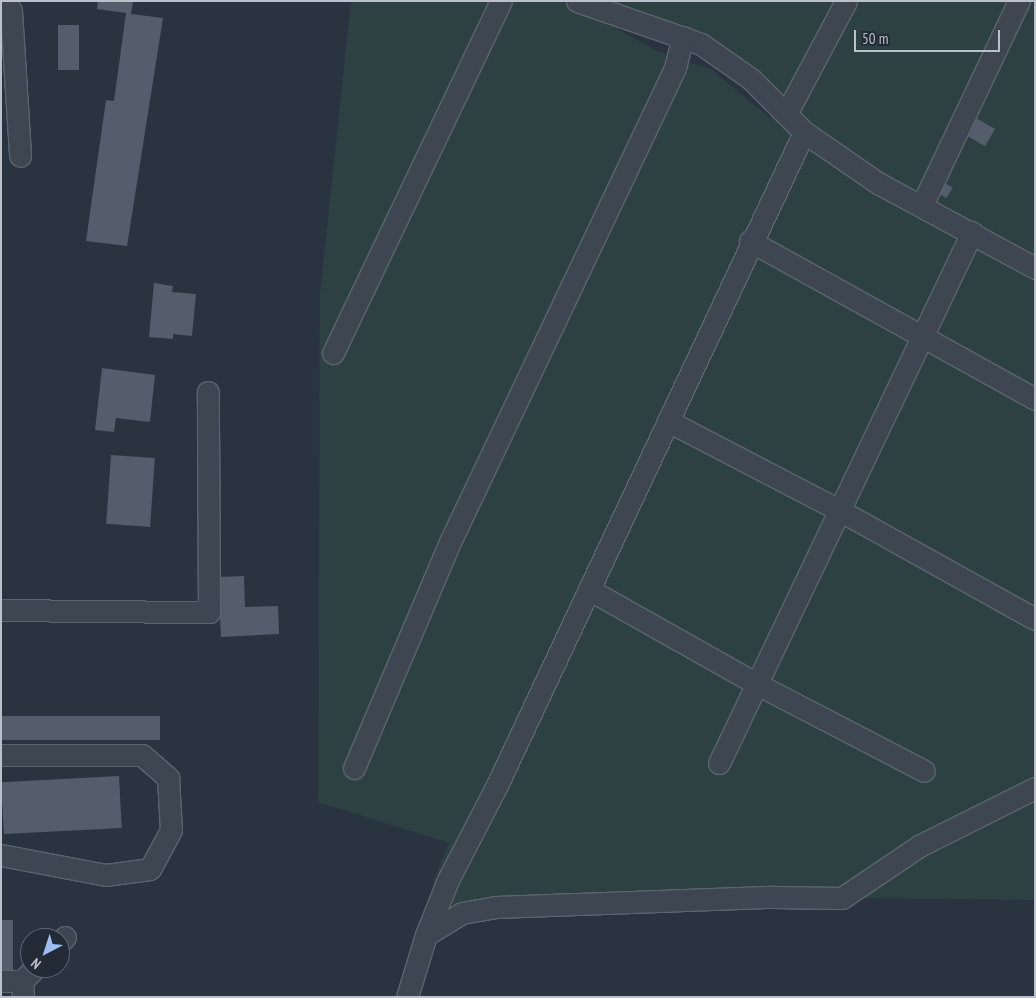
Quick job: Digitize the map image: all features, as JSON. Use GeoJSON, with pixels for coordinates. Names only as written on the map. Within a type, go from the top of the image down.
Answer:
{"type":"FeatureCollection","features":[{"type":"Feature","properties":{"kind":"street"},"geometry":{"type":"LineString","coordinates":[[6,1],[11,11],[20,156]]}},
{"type":"Feature","properties":{"kind":"street"},"geometry":{"type":"LineString","coordinates":[[333,353],[501,1]]}},
{"type":"Feature","properties":{"kind":"street"},"geometry":{"type":"LineString","coordinates":[[577,1],[701,44],[751,79],[804,132],[878,183],[972,232],[1035,268]]}},
{"type":"Feature","properties":{"kind":"street"},"geometry":{"type":"LineString","coordinates":[[786,114],[846,1]]}},
{"type":"Feature","properties":{"kind":"street"},"geometry":{"type":"LineString","coordinates":[[922,205],[1019,1]]}},
{"type":"Feature","properties":{"kind":"street"},"geometry":{"type":"LineString","coordinates":[[354,768],[450,542],[675,68],[683,37]]}},
{"type":"Feature","properties":{"kind":"street"},"geometry":{"type":"LineString","coordinates":[[407,997],[426,935],[448,880],[590,590],[750,241],[804,132]]}},
{"type":"Feature","properties":{"kind":"street"},"geometry":{"type":"LineString","coordinates":[[720,763],[920,336],[972,232]]}},
{"type":"Feature","properties":{"kind":"street"},"geometry":{"type":"LineString","coordinates":[[750,241],[1035,399]]}},
{"type":"Feature","properties":{"kind":"street"},"geometry":{"type":"LineString","coordinates":[[1,610],[209,612],[208,392]]}},
{"type":"Feature","properties":{"kind":"street"},"geometry":{"type":"LineString","coordinates":[[668,421],[839,510],[1035,619]]}},
{"type":"Feature","properties":{"kind":"street"},"geometry":{"type":"LineString","coordinates":[[590,590],[757,684],[924,771]]}},
{"type":"Feature","properties":{"kind":"street"},"geometry":{"type":"LineString","coordinates":[[1,755],[142,755],[168,778],[171,830],[150,869],[106,875],[1,855]]}},
{"type":"Feature","properties":{"kind":"street"},"geometry":{"type":"LineString","coordinates":[[426,935],[462,913],[496,907],[773,896],[842,898],[919,846],[1035,788]]}},
{"type":"Feature","properties":{"kind":"street"},"geometry":{"type":"LineString","coordinates":[[1,981],[27,982]]}},
{"type":"Feature","properties":{"kind":"green space"},"geometry":{"type":"Polygon","coordinates":[[[351,1],[566,1],[657,51],[712,70],[770,118],[782,95],[771,94],[704,40],[597,1],[1035,1],[1035,900],[773,897],[462,913],[432,884],[449,843],[318,802],[320,295],[351,1]]]}},
{"type":"Feature","properties":{"kind":"building"},"geometry":{"type":"Polygon","coordinates":[[[98,1],[133,1],[131,14],[163,18],[127,246],[86,241],[106,100],[114,101],[126,13],[97,9],[98,1]]]}},
{"type":"Feature","properties":{"kind":"building"},"geometry":{"type":"Polygon","coordinates":[[[58,25],[79,25],[79,70],[58,70],[58,25]]]}},
{"type":"Feature","properties":{"kind":"building"},"geometry":{"type":"Polygon","coordinates":[[[976,118],[995,129],[985,146],[966,135],[976,118]]]}},
{"type":"Feature","properties":{"kind":"building"},"geometry":{"type":"Polygon","coordinates":[[[945,183],[953,188],[946,198],[939,193],[945,183]]]}},
{"type":"Feature","properties":{"kind":"building"},"geometry":{"type":"Polygon","coordinates":[[[154,283],[173,286],[172,292],[196,294],[192,336],[173,334],[173,339],[149,337],[154,283]]]}},
{"type":"Feature","properties":{"kind":"building"},"geometry":{"type":"Polygon","coordinates":[[[102,368],[155,375],[150,422],[116,418],[114,432],[95,430],[102,368]]]}},
{"type":"Feature","properties":{"kind":"building"},"geometry":{"type":"Polygon","coordinates":[[[111,455],[155,458],[150,527],[106,524],[111,455]]]}},
{"type":"Feature","properties":{"kind":"building"},"geometry":{"type":"Polygon","coordinates":[[[244,576],[245,607],[278,606],[279,634],[221,637],[218,577],[244,576]]]}},
{"type":"Feature","properties":{"kind":"building"},"geometry":{"type":"Polygon","coordinates":[[[1,716],[160,716],[160,740],[1,740],[1,716]]]}},
{"type":"Feature","properties":{"kind":"building"},"geometry":{"type":"Polygon","coordinates":[[[119,776],[122,828],[4,834],[1,782],[119,776]]]}},
{"type":"Feature","properties":{"kind":"building"},"geometry":{"type":"Polygon","coordinates":[[[1,920],[13,920],[13,972],[1,972],[1,920]]]}}]}
